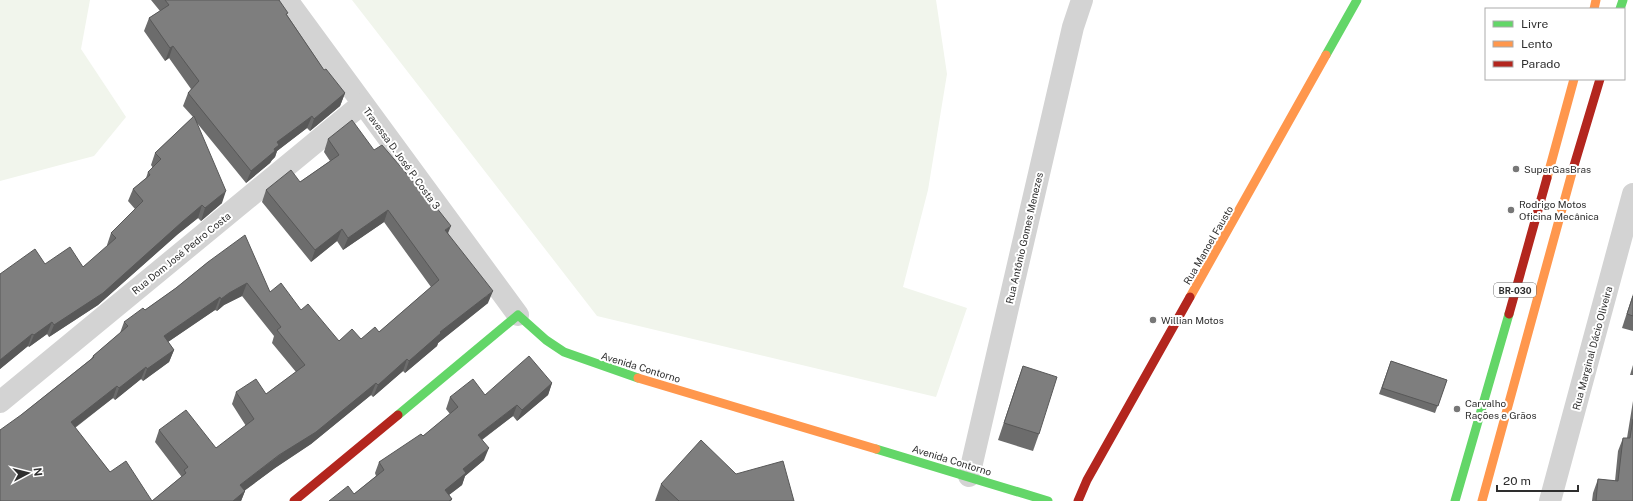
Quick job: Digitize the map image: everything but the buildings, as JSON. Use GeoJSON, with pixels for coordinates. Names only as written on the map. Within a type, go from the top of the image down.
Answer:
{"type":"FeatureCollection","features":[{"type":"Feature","properties":{"kind":"street","name":"Travessa D. José P. Costa 3"},"geometry":{"type":"LineString","coordinates":[[287,0],[518,315]]}},
{"type":"Feature","properties":{"kind":"street","name":"Rua Antônio Gomes Menezes"},"geometry":{"type":"LineString","coordinates":[[969,476],[1073,26],[1082,0]]}},
{"type":"Feature","properties":{"kind":"street","name":"Rua Manoel Fausto"},"geometry":{"type":"LineString","coordinates":[[1078,501],[1086,480],[1357,0]]}},
{"type":"Feature","properties":{"kind":"street","name":"BR-030"},"geometry":{"type":"LineString","coordinates":[[1455,501],[1481,414],[1574,80]]}},
{"type":"Feature","properties":{"kind":"street","name":"BR-030"},"geometry":{"type":"LineString","coordinates":[[1482,501],[1570,181],[1600,80]]}},
{"type":"Feature","properties":{"kind":"street","name":"Rua Dom José Pedro Costa"},"geometry":{"type":"LineString","coordinates":[[0,402],[362,104]]}},
{"type":"Feature","properties":{"kind":"street","name":"Rua Marginal Dácio Oliveira"},"geometry":{"type":"LineString","coordinates":[[1550,501],[1633,194]]}},
{"type":"Feature","properties":{"kind":"street","name":"Avenida Contorno"},"geometry":{"type":"LineString","coordinates":[[518,315],[541,336],[563,351],[620,373],[969,476],[1048,501]]}},
{"type":"Feature","properties":{"kind":"street"},"geometry":{"type":"LineString","coordinates":[[294,501],[518,315]]}},
{"type":"Feature","properties":{"kind":"shaded area"},"geometry":{"type":"Polygon","coordinates":[[[0,0],[90,0],[81,49],[126,117],[94,156],[0,181],[0,0]]]}},
{"type":"Feature","properties":{"kind":"shaded area"},"geometry":{"type":"Polygon","coordinates":[[[352,0],[936,0],[947,74],[928,190],[903,287],[967,308],[936,397],[597,316],[352,0]]]}},
{"type":"Feature","properties":{"kind":"traffic: fast"},"geometry":{"type":"LineString","coordinates":[[1326,55],[1357,0]]}},
{"type":"Feature","properties":{"kind":"traffic: fast"},"geometry":{"type":"LineString","coordinates":[[1620,8],[1623,0]]}},
{"type":"Feature","properties":{"kind":"traffic: fast"},"geometry":{"type":"LineString","coordinates":[[1455,501],[1509,314]]}},
{"type":"Feature","properties":{"kind":"traffic: fast"},"geometry":{"type":"LineString","coordinates":[[398,415],[518,315],[546,340],[564,352],[638,378]]}},
{"type":"Feature","properties":{"kind":"traffic: fast"},"geometry":{"type":"LineString","coordinates":[[876,449],[1048,501]]}},
{"type":"Feature","properties":{"kind":"traffic: slow"},"geometry":{"type":"LineString","coordinates":[[1594,8],[1596,0]]}},
{"type":"Feature","properties":{"kind":"traffic: slow"},"geometry":{"type":"LineString","coordinates":[[1190,297],[1326,55]]}},
{"type":"Feature","properties":{"kind":"traffic: slow"},"geometry":{"type":"LineString","coordinates":[[1547,178],[1574,80]]}},
{"type":"Feature","properties":{"kind":"traffic: slow"},"geometry":{"type":"LineString","coordinates":[[1482,501],[1573,169]]}},
{"type":"Feature","properties":{"kind":"traffic: slow"},"geometry":{"type":"LineString","coordinates":[[638,378],[876,449]]}},
{"type":"Feature","properties":{"kind":"traffic: jam"},"geometry":{"type":"LineString","coordinates":[[1573,169],[1600,80]]}},
{"type":"Feature","properties":{"kind":"traffic: jam"},"geometry":{"type":"LineString","coordinates":[[1509,314],[1547,178]]}},
{"type":"Feature","properties":{"kind":"traffic: jam"},"geometry":{"type":"LineString","coordinates":[[1078,501],[1087,480],[1190,297]]}},
{"type":"Feature","properties":{"kind":"traffic: jam"},"geometry":{"type":"LineString","coordinates":[[294,501],[398,415]]}},
{"type":"Feature","properties":{"kind":"place","name":"SuperGasBras"},"geometry":{"type":"Point","coordinates":[1516,169]}},
{"type":"Feature","properties":{"kind":"place","name":"Rodrigo Motos Oficina Mecânica"},"geometry":{"type":"Point","coordinates":[1511,210]}},
{"type":"Feature","properties":{"kind":"place","name":"Willian Motos"},"geometry":{"type":"Point","coordinates":[1153,320]}},
{"type":"Feature","properties":{"kind":"place","name":"Carvalho Rações e Grãos"},"geometry":{"type":"Point","coordinates":[1457,409]}}]}
